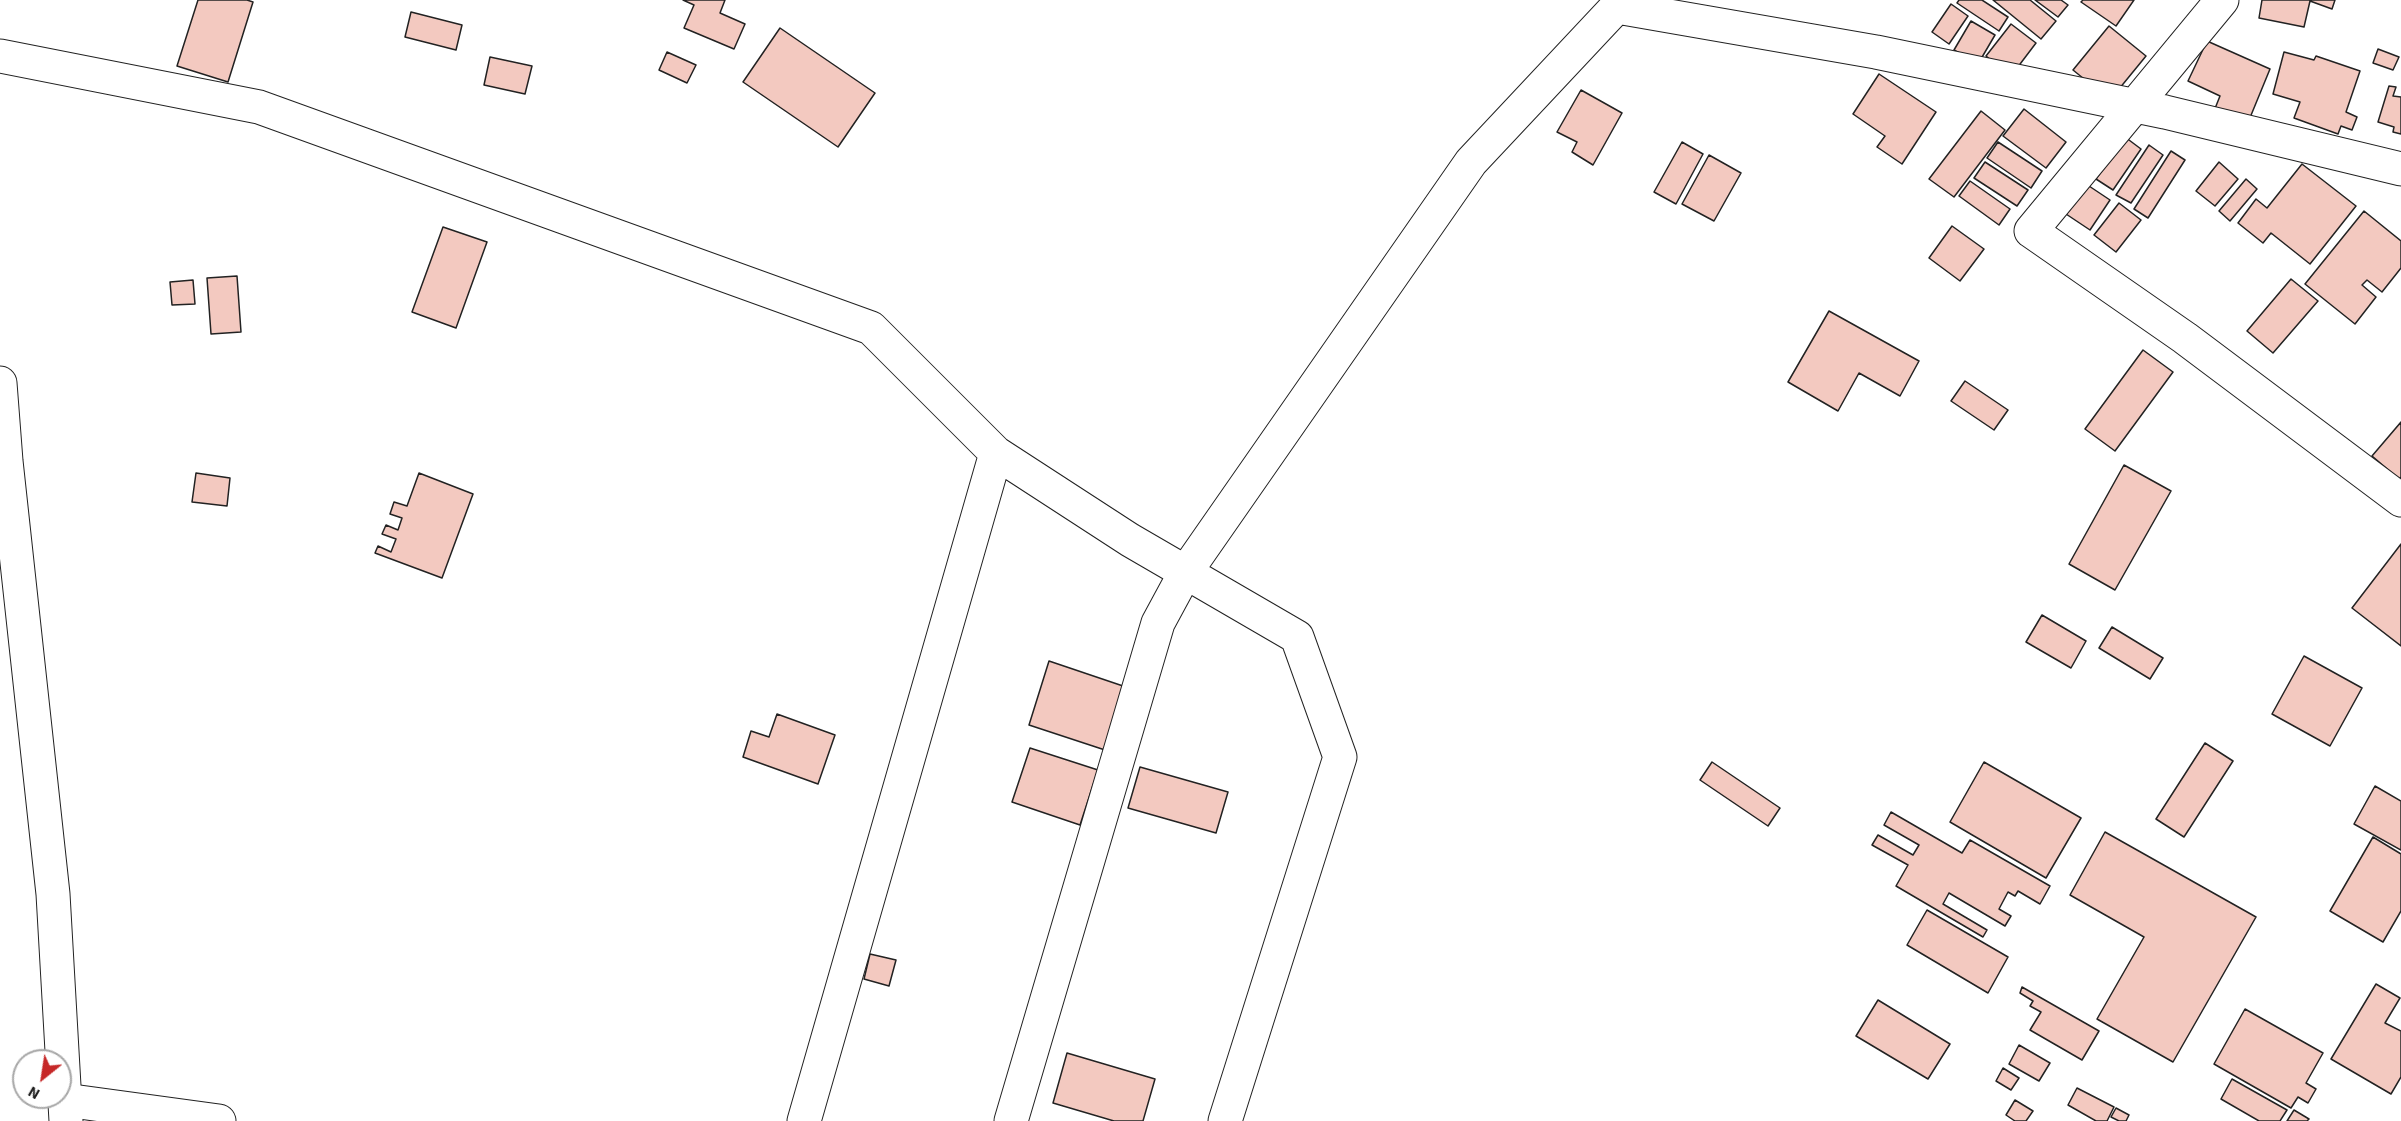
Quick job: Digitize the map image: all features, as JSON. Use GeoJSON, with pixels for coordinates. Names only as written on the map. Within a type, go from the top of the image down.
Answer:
{"type":"FeatureCollection","features":[{"type":"Feature","properties":{"kind":"street"},"geometry":{"type":"LineString","coordinates":[[2222,0],[2031,231],[2185,338],[2401,500]]}},
{"type":"Feature","properties":{"kind":"street"},"geometry":{"type":"LineString","coordinates":[[1011,1121],[1158,623],[1185,573],[1471,162],[1620,3],[1875,52],[2135,106],[2401,169]]}},
{"type":"Feature","properties":{"kind":"street"},"geometry":{"type":"LineString","coordinates":[[0,56],[259,107],[871,328],[996,453],[1130,540],[1297,637],[1340,757],[1225,1121]]}},
{"type":"Feature","properties":{"kind":"street"},"geometry":{"type":"LineString","coordinates":[[0,383],[54,894],[66,1111],[219,1121]]}},
{"type":"Feature","properties":{"kind":"street"},"geometry":{"type":"LineString","coordinates":[[804,1121],[996,453]]}},
{"type":"Feature","properties":{"kind":"building"},"geometry":{"type":"Polygon","coordinates":[[[198,0],[253,2],[228,82],[177,66],[198,0]]]}},
{"type":"Feature","properties":{"kind":"building"},"geometry":{"type":"Polygon","coordinates":[[[683,0],[725,0],[720,13],[745,24],[734,49],[684,28],[694,5],[683,0]]]}},
{"type":"Feature","properties":{"kind":"building"},"geometry":{"type":"Polygon","coordinates":[[[1959,0],[1982,0],[2008,17],[1999,31],[1957,3],[1959,0]]]}},
{"type":"Feature","properties":{"kind":"building"},"geometry":{"type":"Polygon","coordinates":[[[1993,0],[2030,0],[2056,21],[2041,39],[1993,0]]]}},
{"type":"Feature","properties":{"kind":"building"},"geometry":{"type":"Polygon","coordinates":[[[2035,0],[2061,0],[2068,5],[2058,17],[2035,0]]]}},
{"type":"Feature","properties":{"kind":"building"},"geometry":{"type":"Polygon","coordinates":[[[2083,0],[2134,0],[2116,26],[2081,2],[2083,0]]]}},
{"type":"Feature","properties":{"kind":"building"},"geometry":{"type":"Polygon","coordinates":[[[2262,0],[2335,0],[2332,9],[2310,1],[2304,27],[2259,18],[2262,0]]]}},
{"type":"Feature","properties":{"kind":"building"},"geometry":{"type":"Polygon","coordinates":[[[1951,4],[1968,16],[1949,44],[1932,32],[1951,4]]]}},
{"type":"Feature","properties":{"kind":"building"},"geometry":{"type":"Polygon","coordinates":[[[411,12],[462,25],[456,50],[405,37],[411,12]]]}},
{"type":"Feature","properties":{"kind":"building"},"geometry":{"type":"Polygon","coordinates":[[[1971,21],[1995,35],[1978,64],[1954,50],[1971,21]]]}},
{"type":"Feature","properties":{"kind":"building"},"geometry":{"type":"Polygon","coordinates":[[[2011,24],[2036,43],[2011,76],[1986,56],[2011,24]]]}},
{"type":"Feature","properties":{"kind":"building"},"geometry":{"type":"Polygon","coordinates":[[[2109,26],[2146,56],[2110,100],[2073,70],[2109,26]]]}},
{"type":"Feature","properties":{"kind":"building"},"geometry":{"type":"Polygon","coordinates":[[[780,28],[875,93],[838,147],[743,82],[780,28]]]}},
{"type":"Feature","properties":{"kind":"building"},"geometry":{"type":"Polygon","coordinates":[[[2207,41],[2270,69],[2247,125],[2214,111],[2220,96],[2188,81],[2207,41]]]}},
{"type":"Feature","properties":{"kind":"building"},"geometry":{"type":"Polygon","coordinates":[[[2378,49],[2399,57],[2393,70],[2373,63],[2378,49]]]}},
{"type":"Feature","properties":{"kind":"building"},"geometry":{"type":"Polygon","coordinates":[[[667,52],[696,65],[687,83],[659,70],[667,52]]]}},
{"type":"Feature","properties":{"kind":"building"},"geometry":{"type":"Polygon","coordinates":[[[2284,52],[2314,60],[2316,56],[2360,71],[2346,112],[2357,117],[2352,130],[2341,126],[2338,134],[2294,118],[2300,102],[2273,94],[2284,52]]]}},
{"type":"Feature","properties":{"kind":"building"},"geometry":{"type":"Polygon","coordinates":[[[490,57],[532,66],[525,94],[484,85],[490,57]]]}},
{"type":"Feature","properties":{"kind":"building"},"geometry":{"type":"Polygon","coordinates":[[[1879,74],[1936,112],[1902,164],[1877,147],[1885,136],[1853,114],[1879,74]]]}},
{"type":"Feature","properties":{"kind":"building"},"geometry":{"type":"Polygon","coordinates":[[[2389,86],[2396,87],[2393,96],[2401,97],[2401,134],[2393,132],[2394,127],[2378,122],[2389,86]]]}},
{"type":"Feature","properties":{"kind":"building"},"geometry":{"type":"Polygon","coordinates":[[[1581,90],[1622,113],[1593,165],[1572,152],[1577,142],[1557,132],[1581,90]]]}},
{"type":"Feature","properties":{"kind":"building"},"geometry":{"type":"Polygon","coordinates":[[[2024,109],[2066,142],[2046,168],[2003,136],[2024,109]]]}},
{"type":"Feature","properties":{"kind":"building"},"geometry":{"type":"Polygon","coordinates":[[[1981,111],[2005,130],[1954,197],[1929,179],[1981,111]]]}},
{"type":"Feature","properties":{"kind":"building"},"geometry":{"type":"Polygon","coordinates":[[[2125,137],[2141,149],[2113,190],[2096,179],[2125,137]]]}},
{"type":"Feature","properties":{"kind":"building"},"geometry":{"type":"Polygon","coordinates":[[[1682,142],[1703,154],[1676,204],[1654,192],[1682,142]]]}},
{"type":"Feature","properties":{"kind":"building"},"geometry":{"type":"Polygon","coordinates":[[[1998,142],[2042,171],[2031,188],[1987,158],[1998,142]]]}},
{"type":"Feature","properties":{"kind":"building"},"geometry":{"type":"Polygon","coordinates":[[[2149,145],[2163,155],[2131,203],[2116,195],[2149,145]]]}},
{"type":"Feature","properties":{"kind":"building"},"geometry":{"type":"Polygon","coordinates":[[[2171,151],[2185,160],[2148,218],[2134,209],[2171,151]]]}},
{"type":"Feature","properties":{"kind":"building"},"geometry":{"type":"Polygon","coordinates":[[[1709,155],[1741,173],[1714,221],[1682,204],[1709,155]]]}},
{"type":"Feature","properties":{"kind":"building"},"geometry":{"type":"Polygon","coordinates":[[[1985,162],[2028,190],[2017,206],[1974,178],[1985,162]]]}},
{"type":"Feature","properties":{"kind":"building"},"geometry":{"type":"Polygon","coordinates":[[[2219,162],[2238,179],[2215,206],[2196,191],[2219,162]]]}},
{"type":"Feature","properties":{"kind":"building"},"geometry":{"type":"Polygon","coordinates":[[[2302,164],[2356,206],[2310,264],[2271,233],[2263,243],[2238,223],[2256,199],[2267,208],[2302,164]]]}},
{"type":"Feature","properties":{"kind":"building"},"geometry":{"type":"Polygon","coordinates":[[[2246,179],[2257,189],[2230,221],[2219,211],[2246,179]]]}},
{"type":"Feature","properties":{"kind":"building"},"geometry":{"type":"Polygon","coordinates":[[[1970,181],[2010,209],[1999,225],[1959,196],[1970,181]]]}},
{"type":"Feature","properties":{"kind":"building"},"geometry":{"type":"Polygon","coordinates":[[[2086,184],[2110,200],[2090,230],[2066,214],[2086,184]]]}},
{"type":"Feature","properties":{"kind":"building"},"geometry":{"type":"Polygon","coordinates":[[[2119,203],[2141,220],[2116,252],[2094,235],[2119,203]]]}},
{"type":"Feature","properties":{"kind":"building"},"geometry":{"type":"Polygon","coordinates":[[[2364,211],[2401,241],[2401,268],[2382,292],[2367,280],[2362,285],[2376,297],[2355,324],[2305,284],[2364,211]]]}},
{"type":"Feature","properties":{"kind":"building"},"geometry":{"type":"Polygon","coordinates":[[[1952,226],[1984,249],[1960,281],[1929,258],[1952,226]]]}},
{"type":"Feature","properties":{"kind":"building"},"geometry":{"type":"Polygon","coordinates":[[[443,227],[487,242],[456,328],[412,312],[443,227]]]}},
{"type":"Feature","properties":{"kind":"building"},"geometry":{"type":"Polygon","coordinates":[[[237,276],[241,332],[211,334],[207,278],[237,276]]]}},
{"type":"Feature","properties":{"kind":"building"},"geometry":{"type":"Polygon","coordinates":[[[2291,279],[2318,301],[2273,353],[2247,331],[2291,279]]]}},
{"type":"Feature","properties":{"kind":"building"},"geometry":{"type":"Polygon","coordinates":[[[193,280],[195,304],[172,305],[170,282],[193,280]]]}},
{"type":"Feature","properties":{"kind":"building"},"geometry":{"type":"Polygon","coordinates":[[[1829,311],[1919,361],[1900,396],[1859,373],[1838,411],[1788,382],[1829,311]]]}},
{"type":"Feature","properties":{"kind":"building"},"geometry":{"type":"Polygon","coordinates":[[[2143,350],[2173,372],[2115,451],[2085,429],[2143,350]]]}},
{"type":"Feature","properties":{"kind":"building"},"geometry":{"type":"Polygon","coordinates":[[[1965,381],[2008,410],[1994,430],[1951,401],[1965,381]]]}},
{"type":"Feature","properties":{"kind":"building"},"geometry":{"type":"Polygon","coordinates":[[[2401,422],[2401,477],[2399,479],[2372,456],[2401,422]]]}},
{"type":"Feature","properties":{"kind":"building"},"geometry":{"type":"Polygon","coordinates":[[[2124,465],[2171,491],[2115,590],[2069,564],[2124,465]]]}},
{"type":"Feature","properties":{"kind":"building"},"geometry":{"type":"Polygon","coordinates":[[[196,473],[230,478],[227,506],[192,502],[196,473]]]}},
{"type":"Feature","properties":{"kind":"building"},"geometry":{"type":"Polygon","coordinates":[[[419,473],[473,494],[442,578],[375,553],[378,546],[391,552],[396,539],[382,534],[386,525],[398,530],[402,518],[390,514],[394,502],[407,506],[419,473]]]}},
{"type":"Feature","properties":{"kind":"building"},"geometry":{"type":"Polygon","coordinates":[[[2401,544],[2401,646],[2352,608],[2401,544]]]}},
{"type":"Feature","properties":{"kind":"building"},"geometry":{"type":"Polygon","coordinates":[[[2042,615],[2086,641],[2071,668],[2026,642],[2042,615]]]}},
{"type":"Feature","properties":{"kind":"building"},"geometry":{"type":"Polygon","coordinates":[[[2112,627],[2163,658],[2150,679],[2099,648],[2112,627]]]}},
{"type":"Feature","properties":{"kind":"building"},"geometry":{"type":"Polygon","coordinates":[[[2304,656],[2362,688],[2330,746],[2272,714],[2304,656]]]}},
{"type":"Feature","properties":{"kind":"building"},"geometry":{"type":"Polygon","coordinates":[[[1049,661],[1126,687],[1105,750],[1029,725],[1049,661]]]}},
{"type":"Feature","properties":{"kind":"building"},"geometry":{"type":"Polygon","coordinates":[[[777,714],[835,735],[818,784],[743,757],[751,731],[769,737],[777,714]]]}},
{"type":"Feature","properties":{"kind":"building"},"geometry":{"type":"Polygon","coordinates":[[[2205,743],[2233,761],[2184,837],[2156,819],[2205,743]]]}},
{"type":"Feature","properties":{"kind":"building"},"geometry":{"type":"Polygon","coordinates":[[[1030,748],[1098,770],[1080,825],[1012,802],[1030,748]]]}},
{"type":"Feature","properties":{"kind":"building"},"geometry":{"type":"Polygon","coordinates":[[[1712,762],[1780,808],[1768,826],[1700,780],[1712,762]]]}},
{"type":"Feature","properties":{"kind":"building"},"geometry":{"type":"Polygon","coordinates":[[[1984,762],[2081,818],[2046,878],[1950,822],[1984,762]]]}},
{"type":"Feature","properties":{"kind":"building"},"geometry":{"type":"Polygon","coordinates":[[[1140,767],[1228,792],[1216,833],[1128,808],[1140,767]]]}},
{"type":"Feature","properties":{"kind":"building"},"geometry":{"type":"Polygon","coordinates":[[[2375,786],[2401,801],[2401,850],[2354,824],[2375,786]]]}},
{"type":"Feature","properties":{"kind":"building"},"geometry":{"type":"Polygon","coordinates":[[[1891,812],[1962,853],[1970,840],[2050,886],[2040,904],[2018,891],[2015,896],[2008,892],[1999,909],[2011,916],[2005,926],[1949,893],[1943,904],[1987,930],[1983,937],[1896,886],[1908,865],[1872,845],[1878,835],[1913,855],[1919,845],[1884,825],[1891,812]]]}},
{"type":"Feature","properties":{"kind":"building"},"geometry":{"type":"Polygon","coordinates":[[[2105,832],[2256,917],[2173,1062],[2097,1019],[2144,937],[2070,895],[2105,832]]]}},
{"type":"Feature","properties":{"kind":"building"},"geometry":{"type":"Polygon","coordinates":[[[2373,837],[2401,854],[2401,911],[2383,942],[2330,911],[2373,837]]]}},
{"type":"Feature","properties":{"kind":"building"},"geometry":{"type":"Polygon","coordinates":[[[1927,910],[2008,957],[1988,993],[1907,945],[1927,910]]]}},
{"type":"Feature","properties":{"kind":"building"},"geometry":{"type":"Polygon","coordinates":[[[870,954],[896,960],[889,986],[864,979],[870,954]]]}},
{"type":"Feature","properties":{"kind":"building"},"geometry":{"type":"Polygon","coordinates":[[[2376,984],[2400,998],[2385,1023],[2401,1031],[2401,1077],[2391,1094],[2331,1059],[2376,984]]]}},
{"type":"Feature","properties":{"kind":"building"},"geometry":{"type":"Polygon","coordinates":[[[2022,987],[2099,1031],[2082,1060],[2030,1030],[2041,1012],[2030,1006],[2033,1001],[2020,993],[2022,987]]]}},
{"type":"Feature","properties":{"kind":"building"},"geometry":{"type":"Polygon","coordinates":[[[1878,1000],[1950,1044],[1928,1079],[1856,1036],[1878,1000]]]}},
{"type":"Feature","properties":{"kind":"building"},"geometry":{"type":"Polygon","coordinates":[[[2245,1009],[2323,1053],[2306,1083],[2316,1089],[2308,1103],[2298,1097],[2291,1108],[2214,1064],[2245,1009]]]}},
{"type":"Feature","properties":{"kind":"building"},"geometry":{"type":"Polygon","coordinates":[[[2019,1045],[2050,1063],[2039,1081],[2009,1064],[2019,1045]]]}},
{"type":"Feature","properties":{"kind":"building"},"geometry":{"type":"Polygon","coordinates":[[[1067,1053],[1155,1079],[1143,1121],[1114,1121],[1053,1103],[1067,1053]]]}},
{"type":"Feature","properties":{"kind":"building"},"geometry":{"type":"Polygon","coordinates":[[[2003,1068],[2019,1078],[2011,1090],[1996,1081],[2003,1068]]]}},
{"type":"Feature","properties":{"kind":"building"},"geometry":{"type":"Polygon","coordinates":[[[2232,1079],[2287,1110],[2280,1121],[2259,1121],[2221,1099],[2232,1079]]]}},
{"type":"Feature","properties":{"kind":"building"},"geometry":{"type":"Polygon","coordinates":[[[2077,1088],[2114,1107],[2107,1121],[2096,1121],[2068,1105],[2077,1088]]]}},
{"type":"Feature","properties":{"kind":"building"},"geometry":{"type":"Polygon","coordinates":[[[2015,1100],[2033,1111],[2026,1121],[2015,1121],[2006,1115],[2015,1100]]]}},
{"type":"Feature","properties":{"kind":"building"},"geometry":{"type":"Polygon","coordinates":[[[2116,1108],[2129,1115],[2126,1121],[2119,1121],[2111,1117],[2116,1108]]]}},
{"type":"Feature","properties":{"kind":"building"},"geometry":{"type":"Polygon","coordinates":[[[2294,1110],[2309,1119],[2307,1121],[2287,1121],[2294,1110]]]}}]}
